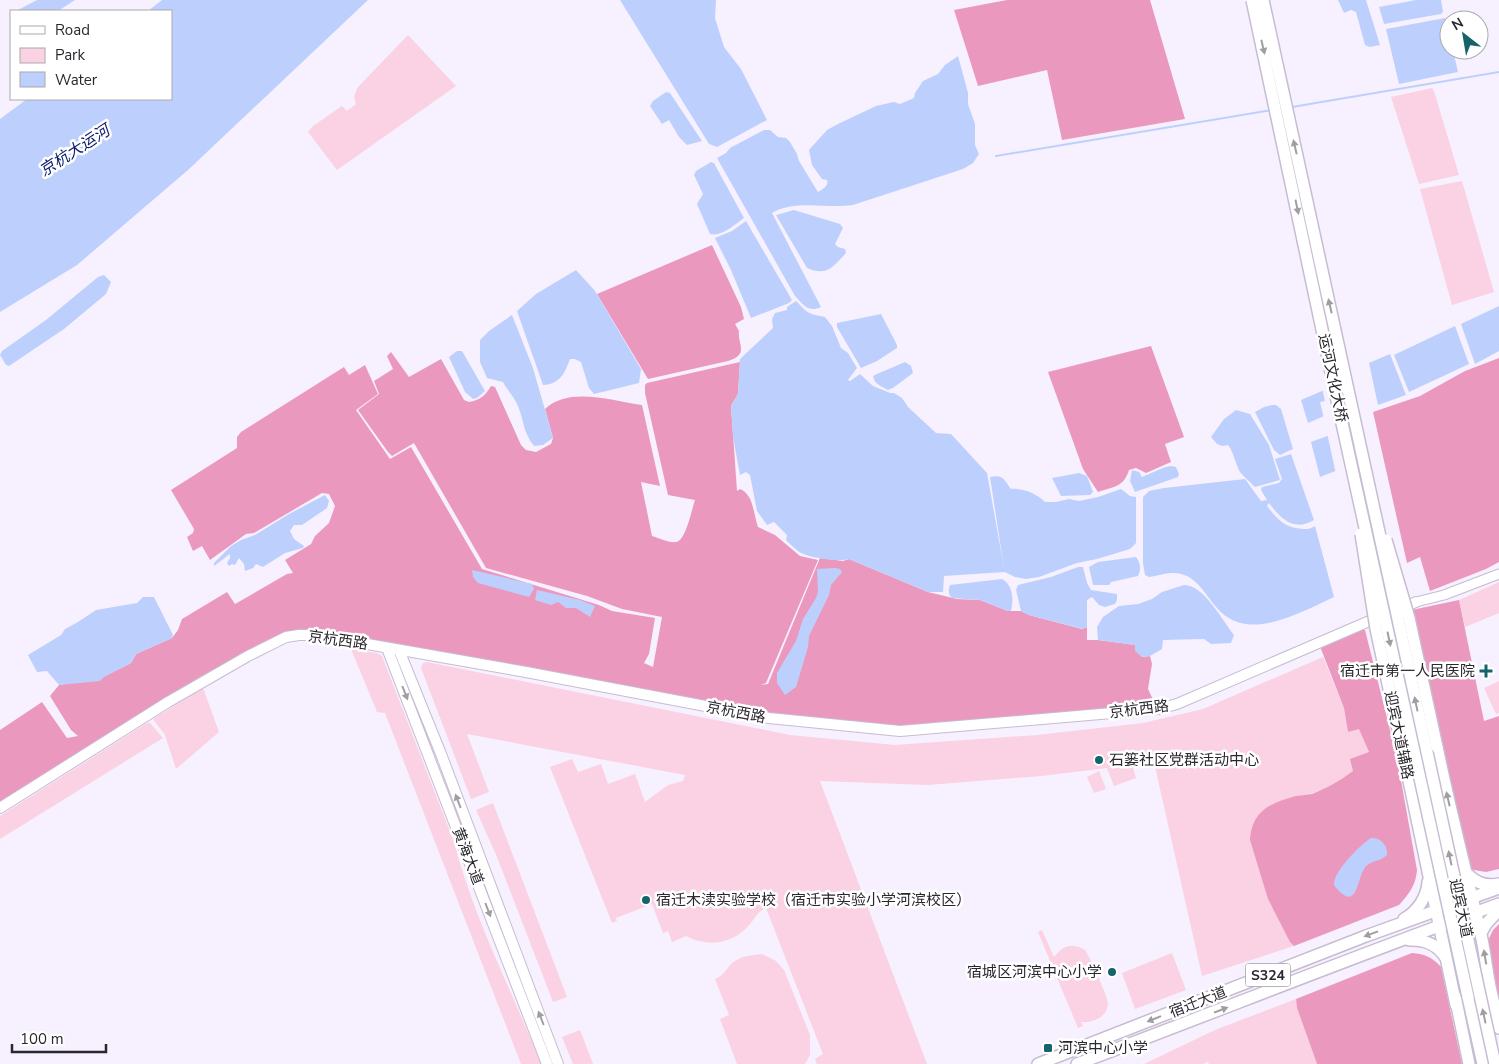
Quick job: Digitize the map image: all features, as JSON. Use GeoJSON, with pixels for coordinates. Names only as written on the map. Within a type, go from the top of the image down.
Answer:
{"type":"FeatureCollection","features":[{"type":"Feature","properties":{"kind":"main road","name":"运河文化大桥"},"geometry":{"type":"LineString","coordinates":[[1252,0],[1338,405],[1409,756]]}},
{"type":"Feature","properties":{"kind":"main road","name":"运河文化大桥"},"geometry":{"type":"LineString","coordinates":[[1263,0],[1350,399],[1432,749]]}},
{"type":"Feature","properties":{"kind":"main road","name":"京杭西路"},"geometry":{"type":"LineString","coordinates":[[0,808],[168,702],[248,656],[286,637],[298,635],[316,635],[526,672],[769,718],[900,731],[1159,708],[1177,704],[1304,648],[1416,602]]}},
{"type":"Feature","properties":{"kind":"main road","name":"黄海大道"},"geometry":{"type":"LineString","coordinates":[[387,648],[547,1064]]}},
{"type":"Feature","properties":{"kind":"main road","name":"黄海大道"},"geometry":{"type":"LineString","coordinates":[[399,650],[558,1064]]}},
{"type":"Feature","properties":{"kind":"main road"},"geometry":{"type":"LineString","coordinates":[[1432,749],[1481,932],[1499,1028]]}},
{"type":"Feature","properties":{"kind":"main road","name":"迎宾大道"},"geometry":{"type":"LineString","coordinates":[[1432,749],[1495,1064]]}},
{"type":"Feature","properties":{"kind":"main road","name":"迎宾大道"},"geometry":{"type":"LineString","coordinates":[[1409,756],[1483,1064]]}},
{"type":"Feature","properties":{"kind":"main road","name":"迎宾大道辅路"},"geometry":{"type":"LineString","coordinates":[[1409,756],[1428,872],[1455,996],[1463,1064]]}},
{"type":"Feature","properties":{"kind":"main road"},"geometry":{"type":"LineString","coordinates":[[1464,871],[1474,880],[1484,884],[1499,884]]}},
{"type":"Feature","properties":{"kind":"main road"},"geometry":{"type":"LineString","coordinates":[[1389,927],[1408,918],[1422,903],[1426,894],[1428,872]]}},
{"type":"Feature","properties":{"kind":"main road","name":"宿迁大道"},"geometry":{"type":"LineString","coordinates":[[1038,1064],[1389,927],[1499,888]]}},
{"type":"Feature","properties":{"kind":"main road","name":"宿迁大道"},"geometry":{"type":"LineString","coordinates":[[1077,1064],[1296,981],[1390,943],[1499,904]]}},
{"type":"Feature","properties":{"kind":"main road"},"geometry":{"type":"LineString","coordinates":[[1481,932],[1499,910]]}},
{"type":"Feature","properties":{"kind":"main road"},"geometry":{"type":"LineString","coordinates":[[1390,943],[1418,939],[1427,941],[1438,949],[1447,960]]}},
{"type":"Feature","properties":{"kind":"main road"},"geometry":{"type":"LineString","coordinates":[[1455,996],[1469,1064]]}},
{"type":"Feature","properties":{"kind":"main road"},"geometry":{"type":"LineString","coordinates":[[1494,1005],[1499,1019]]}},
{"type":"Feature","properties":{"kind":"street","name":"京杭西路"},"geometry":{"type":"LineString","coordinates":[[1416,602],[1444,595],[1499,574]]}},
{"type":"Feature","properties":{"kind":"green space"},"geometry":{"type":"Polygon","coordinates":[[[408,35],[456,86],[337,170],[308,132],[313,126],[342,106],[347,111],[356,104],[354,97],[357,88],[408,35]]]}},
{"type":"Feature","properties":{"kind":"green space"},"geometry":{"type":"Polygon","coordinates":[[[1432,88],[1459,175],[1419,184],[1391,97],[1432,88]]]}},
{"type":"Feature","properties":{"kind":"green space"},"geometry":{"type":"Polygon","coordinates":[[[1462,181],[1494,292],[1452,305],[1420,189],[1462,181]]]}},
{"type":"Feature","properties":{"kind":"green space"},"geometry":{"type":"Polygon","coordinates":[[[1499,582],[1499,613],[1465,627],[1459,600],[1499,582]]]}},
{"type":"Feature","properties":{"kind":"green space"},"geometry":{"type":"Polygon","coordinates":[[[351,649],[377,653],[382,656],[454,842],[472,899],[541,1064],[521,1064],[385,713],[377,712],[351,649]]]}},
{"type":"Feature","properties":{"kind":"green space"},"geometry":{"type":"Polygon","coordinates":[[[1323,657],[1344,708],[1348,732],[1359,728],[1369,752],[1353,771],[1342,780],[1320,791],[1298,796],[1290,942],[1294,946],[1202,976],[1154,762],[1132,764],[1136,778],[1114,786],[1107,768],[1041,776],[928,785],[820,781],[927,1064],[817,1064],[815,1059],[823,1054],[766,908],[736,936],[728,940],[712,943],[695,940],[686,936],[672,942],[668,931],[663,933],[652,904],[616,918],[617,921],[612,923],[550,767],[572,759],[578,772],[601,764],[608,784],[635,774],[645,802],[668,785],[683,781],[685,775],[467,734],[489,792],[471,799],[421,668],[423,663],[427,662],[790,735],[895,745],[1037,735],[1143,723],[1203,709],[1323,657]]]}},
{"type":"Feature","properties":{"kind":"green space"},"geometry":{"type":"Polygon","coordinates":[[[1499,681],[1499,713],[1496,714],[1484,688],[1499,681]]]}},
{"type":"Feature","properties":{"kind":"green space"},"geometry":{"type":"Polygon","coordinates":[[[203,688],[219,732],[176,769],[165,735],[153,719],[203,688]]]}},
{"type":"Feature","properties":{"kind":"green space"},"geometry":{"type":"Polygon","coordinates":[[[147,723],[150,723],[163,738],[0,839],[0,816],[147,723]]]}},
{"type":"Feature","properties":{"kind":"green space"},"geometry":{"type":"Polygon","coordinates":[[[1099,771],[1106,789],[1094,793],[1087,777],[1099,771]]]}},
{"type":"Feature","properties":{"kind":"green space"},"geometry":{"type":"Polygon","coordinates":[[[493,803],[567,997],[553,1002],[497,857],[476,810],[493,803]]]}},
{"type":"Feature","properties":{"kind":"green space"},"geometry":{"type":"Polygon","coordinates":[[[1042,930],[1054,957],[1068,946],[1076,946],[1085,950],[1107,1000],[1107,1009],[1102,1016],[1090,1021],[1081,1022],[1083,1026],[1078,1028],[1038,932],[1042,930]]]}},
{"type":"Feature","properties":{"kind":"green space"},"geometry":{"type":"Polygon","coordinates":[[[1172,953],[1186,990],[1135,1009],[1122,973],[1172,953]]]}},
{"type":"Feature","properties":{"kind":"green space"},"geometry":{"type":"Polygon","coordinates":[[[762,954],[776,961],[784,970],[810,1035],[810,1055],[805,1064],[737,1064],[720,1019],[729,1015],[715,979],[722,975],[737,960],[762,954]]]}},
{"type":"Feature","properties":{"kind":"green space"},"geometry":{"type":"Polygon","coordinates":[[[1296,999],[1297,1008],[1317,1064],[1209,1064],[1208,1062],[1203,1064],[1144,1064],[1215,1030],[1296,999]]]}},
{"type":"Feature","properties":{"kind":"green space"},"geometry":{"type":"Polygon","coordinates":[[[580,1030],[593,1064],[573,1064],[562,1037],[580,1030]]]}},
{"type":"Feature","properties":{"kind":"shaded area"},"geometry":{"type":"Polygon","coordinates":[[[1007,0],[1150,0],[1185,119],[1062,140],[1047,70],[978,86],[954,10],[1007,0]]]}},
{"type":"Feature","properties":{"kind":"shaded area"},"geometry":{"type":"Polygon","coordinates":[[[712,245],[741,307],[744,319],[735,324],[739,331],[741,352],[735,358],[728,361],[648,379],[597,294],[712,245]]]}},
{"type":"Feature","properties":{"kind":"shaded area"},"geometry":{"type":"Polygon","coordinates":[[[1151,346],[1184,437],[1165,444],[1171,462],[1146,473],[1136,468],[1129,470],[1121,483],[1098,492],[1083,469],[1048,372],[1151,346]]]}},
{"type":"Feature","properties":{"kind":"shaded area"},"geometry":{"type":"Polygon","coordinates":[[[391,352],[409,377],[441,359],[464,400],[469,402],[482,397],[491,386],[495,387],[521,445],[526,450],[536,452],[551,444],[553,438],[545,409],[555,402],[566,398],[591,397],[642,405],[660,486],[641,482],[652,536],[673,542],[680,540],[683,536],[695,500],[668,495],[645,393],[645,385],[740,362],[738,394],[731,406],[737,491],[740,489],[745,492],[751,500],[758,527],[775,535],[800,556],[818,560],[766,683],[761,685],[768,684],[820,558],[843,561],[849,559],[928,592],[957,599],[980,600],[1008,611],[1021,611],[1029,615],[1082,629],[1087,627],[1087,640],[1136,645],[1142,657],[1150,656],[1152,664],[1148,689],[1156,706],[905,728],[775,714],[298,630],[0,805],[0,730],[42,702],[67,738],[78,736],[71,730],[50,696],[59,685],[103,677],[131,663],[136,654],[172,638],[178,630],[182,619],[227,592],[235,604],[287,574],[293,573],[285,560],[311,544],[315,536],[329,523],[335,506],[329,494],[322,493],[254,533],[246,534],[210,560],[202,546],[193,551],[187,537],[193,533],[194,529],[171,490],[237,448],[237,437],[241,432],[344,367],[349,375],[365,365],[378,394],[356,410],[390,459],[411,447],[482,569],[599,605],[612,611],[655,618],[649,654],[644,663],[653,667],[662,617],[622,609],[587,596],[486,568],[414,443],[392,456],[388,452],[358,410],[379,394],[374,381],[393,369],[387,356],[391,352]]]}},
{"type":"Feature","properties":{"kind":"shaded area"},"geometry":{"type":"Polygon","coordinates":[[[1499,358],[1499,562],[1430,591],[1420,557],[1407,563],[1373,412],[1420,396],[1465,371],[1499,358]]]}},
{"type":"Feature","properties":{"kind":"shaded area"},"geometry":{"type":"Polygon","coordinates":[[[1459,600],[1484,721],[1499,716],[1499,869],[1486,872],[1468,869],[1407,611],[1459,600]]]}},
{"type":"Feature","properties":{"kind":"shaded area"},"geometry":{"type":"Polygon","coordinates":[[[1360,630],[1365,630],[1397,758],[1417,870],[1415,880],[1406,897],[1399,905],[1294,946],[1290,942],[1268,899],[1250,840],[1252,830],[1255,821],[1264,809],[1296,796],[1312,794],[1333,784],[1353,771],[1350,759],[1369,752],[1359,729],[1348,732],[1344,708],[1321,649],[1323,644],[1360,630]]]}},
{"type":"Feature","properties":{"kind":"shaded area"},"geometry":{"type":"Polygon","coordinates":[[[1499,924],[1499,1018],[1486,945],[1493,930],[1499,924]]]}},
{"type":"Feature","properties":{"kind":"shaded area"},"geometry":{"type":"Polygon","coordinates":[[[1412,953],[1428,957],[1441,967],[1462,1064],[1317,1064],[1297,1008],[1296,999],[1412,953]]]}},
{"type":"Feature","properties":{"kind":"water"},"geometry":{"type":"Polygon","coordinates":[[[37,0],[75,0],[60,10],[18,10],[37,0]]]}},
{"type":"Feature","properties":{"kind":"water","name":"京杭大运河"},"geometry":{"type":"Polygon","coordinates":[[[162,0],[368,0],[188,170],[77,265],[0,312],[0,119],[26,100],[172,100],[172,10],[149,10],[162,0]]]}},
{"type":"Feature","properties":{"kind":"water"},"geometry":{"type":"Polygon","coordinates":[[[620,0],[716,0],[715,18],[724,47],[741,69],[767,120],[717,147],[709,144],[620,0]]]}},
{"type":"Feature","properties":{"kind":"water"},"geometry":{"type":"Polygon","coordinates":[[[1338,0],[1366,0],[1380,45],[1370,47],[1365,45],[1356,12],[1351,10],[1344,13],[1338,0]]]}},
{"type":"Feature","properties":{"kind":"water"},"geometry":{"type":"Polygon","coordinates":[[[1416,0],[1441,0],[1443,10],[1439,10],[1439,14],[1384,24],[1379,7],[1416,0]]]}},
{"type":"Feature","properties":{"kind":"water"},"geometry":{"type":"Polygon","coordinates":[[[1439,19],[1439,60],[1455,60],[1458,72],[1399,84],[1386,29],[1439,19]]]}},
{"type":"Feature","properties":{"kind":"water"},"geometry":{"type":"Polygon","coordinates":[[[958,56],[968,93],[968,104],[975,124],[975,145],[979,154],[973,163],[963,169],[853,205],[801,205],[791,206],[772,213],[821,307],[809,309],[795,296],[717,158],[726,153],[730,148],[764,130],[770,130],[778,137],[786,138],[790,142],[818,192],[826,186],[827,180],[822,179],[812,165],[809,150],[827,130],[876,106],[894,102],[900,104],[914,98],[923,81],[938,74],[945,65],[958,56]]]}},
{"type":"Feature","properties":{"kind":"water"},"geometry":{"type":"Polygon","coordinates":[[[666,92],[670,93],[702,141],[687,145],[679,137],[669,120],[662,124],[650,106],[653,101],[666,92]]]}},
{"type":"Feature","properties":{"kind":"water"},"geometry":{"type":"Polygon","coordinates":[[[711,162],[714,163],[744,218],[719,234],[710,234],[697,204],[703,194],[694,175],[696,171],[711,162]]]}},
{"type":"Feature","properties":{"kind":"water"},"geometry":{"type":"Polygon","coordinates":[[[794,210],[840,224],[843,228],[835,244],[845,249],[846,253],[830,269],[820,271],[807,268],[776,215],[794,210]]]}},
{"type":"Feature","properties":{"kind":"water"},"geometry":{"type":"Polygon","coordinates":[[[746,221],[792,300],[789,303],[751,318],[715,238],[732,231],[746,221]]]}},
{"type":"Feature","properties":{"kind":"water"},"geometry":{"type":"Polygon","coordinates":[[[576,270],[595,291],[641,369],[639,383],[594,394],[589,388],[581,362],[570,359],[558,380],[543,385],[517,311],[536,294],[576,270]]]}},
{"type":"Feature","properties":{"kind":"water"},"geometry":{"type":"Polygon","coordinates":[[[104,275],[111,282],[106,294],[64,329],[9,366],[6,365],[0,355],[2,351],[46,320],[98,277],[104,275]]]}},
{"type":"Feature","properties":{"kind":"water"},"geometry":{"type":"Polygon","coordinates":[[[796,301],[808,312],[825,317],[832,326],[841,348],[848,353],[857,368],[848,380],[850,381],[860,374],[873,386],[894,393],[902,398],[908,407],[936,433],[951,434],[987,473],[1004,568],[990,477],[994,476],[1005,480],[1011,489],[1029,492],[1045,502],[1069,499],[1079,501],[1121,489],[1130,496],[1136,497],[1136,543],[1130,549],[1077,563],[1039,577],[1026,579],[1015,577],[1005,572],[944,576],[943,592],[928,592],[849,559],[823,559],[808,556],[798,551],[786,540],[787,535],[774,522],[767,525],[757,511],[750,475],[746,472],[740,475],[733,437],[731,406],[738,394],[740,359],[773,328],[772,319],[775,313],[787,310],[787,307],[796,301]]]}},
{"type":"Feature","properties":{"kind":"water"},"geometry":{"type":"Polygon","coordinates":[[[1499,306],[1499,351],[1475,364],[1461,324],[1499,306]]]}},
{"type":"Feature","properties":{"kind":"water"},"geometry":{"type":"Polygon","coordinates":[[[881,314],[897,348],[877,361],[861,368],[837,327],[837,323],[881,314]]]}},
{"type":"Feature","properties":{"kind":"water"},"geometry":{"type":"Polygon","coordinates":[[[512,315],[533,368],[553,438],[543,445],[534,446],[530,441],[515,400],[503,382],[487,378],[480,362],[480,340],[489,331],[512,315]]]}},
{"type":"Feature","properties":{"kind":"water"},"geometry":{"type":"Polygon","coordinates":[[[1455,326],[1469,364],[1409,392],[1394,355],[1455,326]]]}},
{"type":"Feature","properties":{"kind":"water"},"geometry":{"type":"Polygon","coordinates":[[[457,351],[462,351],[485,391],[477,398],[473,399],[465,392],[449,357],[457,351]]]}},
{"type":"Feature","properties":{"kind":"water"},"geometry":{"type":"Polygon","coordinates":[[[1390,354],[1406,395],[1378,405],[1369,363],[1390,354]]]}},
{"type":"Feature","properties":{"kind":"water"},"geometry":{"type":"Polygon","coordinates":[[[905,362],[911,366],[913,373],[893,388],[888,390],[875,381],[873,376],[905,362]]]}},
{"type":"Feature","properties":{"kind":"water"},"geometry":{"type":"Polygon","coordinates":[[[1343,382],[1352,404],[1308,423],[1301,400],[1343,382]]]}},
{"type":"Feature","properties":{"kind":"water"},"geometry":{"type":"Polygon","coordinates":[[[1276,405],[1281,409],[1293,449],[1280,455],[1274,450],[1255,412],[1276,405]]]}},
{"type":"Feature","properties":{"kind":"water"},"geometry":{"type":"Polygon","coordinates":[[[1236,410],[1250,414],[1269,445],[1280,480],[1255,487],[1240,472],[1228,445],[1222,446],[1217,444],[1211,437],[1224,419],[1236,410]]]}},
{"type":"Feature","properties":{"kind":"water"},"geometry":{"type":"Polygon","coordinates":[[[1352,427],[1338,470],[1320,477],[1311,442],[1352,427]]]}},
{"type":"Feature","properties":{"kind":"water"},"geometry":{"type":"Polygon","coordinates":[[[1291,454],[1314,520],[1300,525],[1294,524],[1283,519],[1269,503],[1267,506],[1278,519],[1291,527],[1306,529],[1315,526],[1334,597],[1280,620],[1268,623],[1246,624],[1224,615],[1201,587],[1189,577],[1172,573],[1149,577],[1145,575],[1143,563],[1143,497],[1149,491],[1245,479],[1261,501],[1267,500],[1261,490],[1262,487],[1279,483],[1282,479],[1275,459],[1291,454]]]}},
{"type":"Feature","properties":{"kind":"water"},"geometry":{"type":"Polygon","coordinates":[[[1171,466],[1176,467],[1179,474],[1178,477],[1135,492],[1130,481],[1132,470],[1139,472],[1142,477],[1171,466]]]}},
{"type":"Feature","properties":{"kind":"water"},"geometry":{"type":"Polygon","coordinates":[[[1079,473],[1087,476],[1093,492],[1090,495],[1061,496],[1052,478],[1079,473]]]}},
{"type":"Feature","properties":{"kind":"water"},"geometry":{"type":"Polygon","coordinates":[[[325,495],[329,501],[327,508],[302,525],[294,525],[290,531],[294,539],[304,546],[303,548],[285,553],[263,567],[256,564],[253,568],[245,571],[244,564],[239,558],[235,565],[229,566],[227,563],[230,554],[214,566],[214,563],[231,546],[255,535],[325,495]]]}},
{"type":"Feature","properties":{"kind":"water"},"geometry":{"type":"Polygon","coordinates":[[[1136,557],[1140,566],[1138,576],[1111,582],[1109,585],[1093,585],[1089,567],[1098,562],[1136,557]]]}},
{"type":"Feature","properties":{"kind":"water"},"geometry":{"type":"Polygon","coordinates":[[[1083,567],[1091,590],[1117,594],[1115,604],[1105,607],[1099,605],[1092,597],[1087,600],[1087,627],[1083,629],[1029,615],[1021,611],[1016,590],[1018,585],[1051,577],[1083,567]]]}},
{"type":"Feature","properties":{"kind":"water"},"geometry":{"type":"Polygon","coordinates":[[[817,569],[840,569],[842,572],[831,585],[829,595],[809,636],[808,647],[796,687],[785,695],[777,683],[777,673],[796,641],[803,619],[816,598],[818,592],[817,569]]]}},
{"type":"Feature","properties":{"kind":"water"},"geometry":{"type":"Polygon","coordinates":[[[472,570],[532,584],[534,589],[529,597],[478,583],[473,577],[472,570]]]}},
{"type":"Feature","properties":{"kind":"water"},"geometry":{"type":"Polygon","coordinates":[[[1002,579],[1006,582],[1012,593],[1011,611],[980,600],[952,598],[949,593],[950,585],[1002,579]]]}},
{"type":"Feature","properties":{"kind":"water"},"geometry":{"type":"Polygon","coordinates":[[[1184,585],[1199,591],[1212,604],[1234,635],[1231,643],[1211,644],[1204,639],[1163,640],[1162,649],[1150,656],[1142,657],[1135,651],[1135,645],[1098,640],[1097,627],[1103,617],[1119,606],[1138,604],[1152,599],[1162,592],[1184,585]]]}},
{"type":"Feature","properties":{"kind":"water"},"geometry":{"type":"Polygon","coordinates":[[[537,590],[580,600],[595,606],[590,617],[576,608],[566,608],[558,602],[551,605],[535,600],[537,590]]]}},
{"type":"Feature","properties":{"kind":"water"},"geometry":{"type":"Polygon","coordinates":[[[143,597],[154,597],[173,635],[172,638],[136,654],[131,663],[100,681],[59,685],[47,671],[37,672],[28,655],[61,635],[65,629],[96,610],[137,603],[143,597]]]}},
{"type":"Feature","properties":{"kind":"water"},"geometry":{"type":"Polygon","coordinates":[[[1371,838],[1378,839],[1383,843],[1387,855],[1366,866],[1355,892],[1352,896],[1347,897],[1334,885],[1335,880],[1348,859],[1360,846],[1371,838]]]}},
{"type":"Feature","properties":{"kind":"pier"},"geometry":{"type":"Polygon","coordinates":[[[1342,380],[1353,407],[1324,419],[1320,402],[1325,401],[1322,388],[1342,380]]]}},
{"type":"Feature","properties":{"kind":"pier"},"geometry":{"type":"Polygon","coordinates":[[[1352,424],[1361,466],[1336,474],[1327,433],[1352,424]]]}},
{"type":"Feature","properties":{"kind":"waterway"},"geometry":{"type":"LineString","coordinates":[[1292,107],[1499,72]]}},
{"type":"Feature","properties":{"kind":"waterway"},"geometry":{"type":"LineString","coordinates":[[996,156],[1272,110]]}},
{"type":"Feature","properties":{"kind":"place","name":"宿迁市第一人民医院"},"geometry":{"type":"Point","coordinates":[1486,671]}},
{"type":"Feature","properties":{"kind":"place","name":"石篓社区党群活动中心"},"geometry":{"type":"Point","coordinates":[1099,760]}},
{"type":"Feature","properties":{"kind":"place","name":"宿迁木渎实验学校（宿迁市实验小学河滨校区）"},"geometry":{"type":"Point","coordinates":[646,900]}},
{"type":"Feature","properties":{"kind":"place","name":"宿城区河滨中心小学"},"geometry":{"type":"Point","coordinates":[1112,972]}},
{"type":"Feature","properties":{"kind":"place","name":"河滨中心小学"},"geometry":{"type":"Point","coordinates":[1048,1048]}}]}
